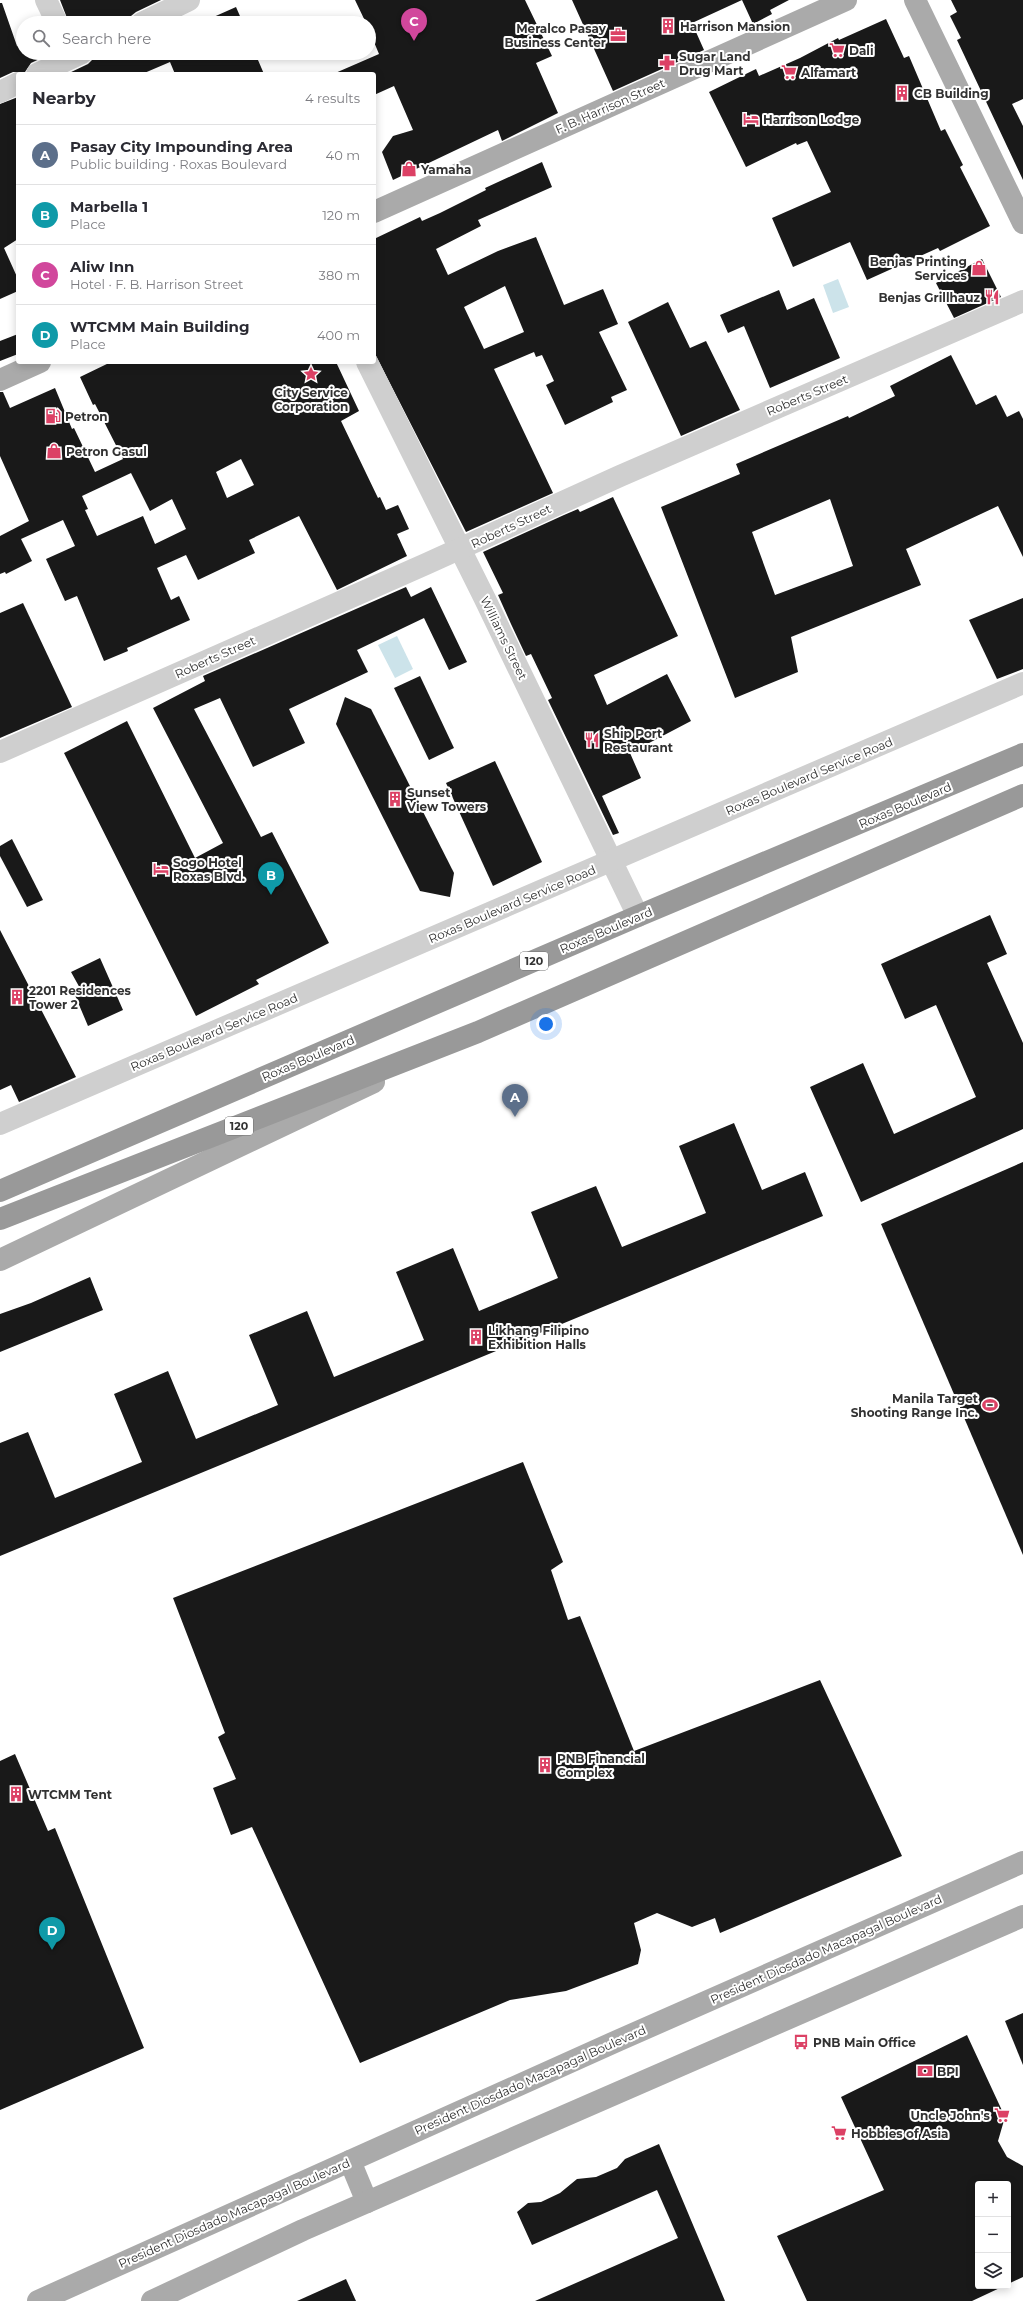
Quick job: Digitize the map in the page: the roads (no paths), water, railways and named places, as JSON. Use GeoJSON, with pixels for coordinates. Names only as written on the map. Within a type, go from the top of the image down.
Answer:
{"type":"FeatureCollection","features":[{"type":"Feature","properties":{"kind":"highway","name":"Roxas Boulevard"},"geometry":{"type":"LineString","coordinates":[[0,1192],[638,916],[1023,754]]}},
{"type":"Feature","properties":{"kind":"highway","name":"120"},"geometry":{"type":"LineString","coordinates":[[0,1219],[478,1032],[1023,795]]}},
{"type":"Feature","properties":{"kind":"main road","name":"F. B. Harrison Street"},"geometry":{"type":"LineString","coordinates":[[376,211],[846,0]]}},
{"type":"Feature","properties":{"kind":"main road"},"geometry":{"type":"LineString","coordinates":[[915,0],[1023,223]]}},
{"type":"Feature","properties":{"kind":"main road"},"geometry":{"type":"LineString","coordinates":[[0,380],[36,364]]}},
{"type":"Feature","properties":{"kind":"main road"},"geometry":{"type":"LineString","coordinates":[[0,1260],[478,1032]]}},
{"type":"Feature","properties":{"kind":"main road","name":"Roxas Boulevard"},"geometry":{"type":"LineString","coordinates":[[0,1181],[58,1166]]}},
{"type":"Feature","properties":{"kind":"main road","name":"President Diosdado Macapagal Boulevard"},"geometry":{"type":"LineString","coordinates":[[38,2301],[1023,1862]]}},
{"type":"Feature","properties":{"kind":"main road"},"geometry":{"type":"LineString","coordinates":[[152,2301],[367,2202],[1023,1916]]}},
{"type":"Feature","properties":{"kind":"main road"},"geometry":{"type":"LineString","coordinates":[[350,2161],[367,2202]]}},
{"type":"Feature","properties":{"kind":"street"},"geometry":{"type":"LineString","coordinates":[[46,0],[54,16]]}},
{"type":"Feature","properties":{"kind":"street"},"geometry":{"type":"LineString","coordinates":[[156,16],[189,0]]}},
{"type":"Feature","properties":{"kind":"street"},"geometry":{"type":"LineString","coordinates":[[42,72],[74,60]]}},
{"type":"Feature","properties":{"kind":"street"},"geometry":{"type":"LineString","coordinates":[[0,92],[16,84]]}},
{"type":"Feature","properties":{"kind":"street","name":"Roberts Street"},"geometry":{"type":"LineString","coordinates":[[0,752],[460,549],[620,476],[1023,301]]}},
{"type":"Feature","properties":{"kind":"street","name":"Williams Street"},"geometry":{"type":"LineString","coordinates":[[368,364],[460,549],[638,916]]}},
{"type":"Feature","properties":{"kind":"street","name":"Roxas Boulevard Service Road"},"geometry":{"type":"LineString","coordinates":[[0,1124],[1023,683]]}},
{"type":"Feature","properties":{"kind":"water"},"geometry":{"type":"Polygon","coordinates":[[[838,279],[849,307],[833,313],[823,285],[838,279]]]}},
{"type":"Feature","properties":{"kind":"water"},"geometry":{"type":"Polygon","coordinates":[[[397,636],[413,669],[395,678],[378,645],[397,636]]]}},
{"type":"Feature","properties":{"kind":"place","name":"Harrison Mansion"},"geometry":{"type":"Point","coordinates":[668,26]}},
{"type":"Feature","properties":{"kind":"place","name":"Meralco Pasay Business Center"},"geometry":{"type":"Point","coordinates":[618,35]}},
{"type":"Feature","properties":{"kind":"place","name":"Aliw Inn"},"geometry":{"type":"Point","coordinates":[414,41]}},
{"type":"Feature","properties":{"kind":"place","name":"Dali"},"geometry":{"type":"Point","coordinates":[837,50]}},
{"type":"Feature","properties":{"kind":"place","name":"Sugar Land Drug Mart"},"geometry":{"type":"Point","coordinates":[667,63]}},
{"type":"Feature","properties":{"kind":"place","name":"Alfamart"},"geometry":{"type":"Point","coordinates":[789,72]}},
{"type":"Feature","properties":{"kind":"place","name":"CB Building"},"geometry":{"type":"Point","coordinates":[902,93]}},
{"type":"Feature","properties":{"kind":"place","name":"Harrison Lodge"},"geometry":{"type":"Point","coordinates":[751,119]}},
{"type":"Feature","properties":{"kind":"place","name":"Yamaha"},"geometry":{"type":"Point","coordinates":[409,169]}},
{"type":"Feature","properties":{"kind":"place","name":"Benjas Printing Services"},"geometry":{"type":"Point","coordinates":[979,268]}},
{"type":"Feature","properties":{"kind":"place","name":"Benjas Grillhauz"},"geometry":{"type":"Point","coordinates":[992,297]}},
{"type":"Feature","properties":{"kind":"place","name":"City Service Corporation"},"geometry":{"type":"Point","coordinates":[311,374]}},
{"type":"Feature","properties":{"kind":"place","name":"Petron"},"geometry":{"type":"Point","coordinates":[53,416]}},
{"type":"Feature","properties":{"kind":"place","name":"Petron Gasul"},"geometry":{"type":"Point","coordinates":[54,451]}},
{"type":"Feature","properties":{"kind":"place","name":"Ship Port Restaurant"},"geometry":{"type":"Point","coordinates":[592,740]}},
{"type":"Feature","properties":{"kind":"place","name":"Sunset View Towers"},"geometry":{"type":"Point","coordinates":[395,799]}},
{"type":"Feature","properties":{"kind":"place","name":"Sogo Hotel Roxas Blvd."},"geometry":{"type":"Point","coordinates":[161,869]}},
{"type":"Feature","properties":{"kind":"place","name":"Marbella 1"},"geometry":{"type":"Point","coordinates":[271,895]}},
{"type":"Feature","properties":{"kind":"place","name":"2201 Residences Tower 2"},"geometry":{"type":"Point","coordinates":[17,997]}},
{"type":"Feature","properties":{"kind":"place","name":"Pasay City Impounding Area"},"geometry":{"type":"Point","coordinates":[515,1117]}},
{"type":"Feature","properties":{"kind":"place","name":"Likhang Filipino Exhibition Halls"},"geometry":{"type":"Point","coordinates":[476,1337]}},
{"type":"Feature","properties":{"kind":"place","name":"Manila Target Shooting Range Inc."},"geometry":{"type":"Point","coordinates":[990,1405]}},
{"type":"Feature","properties":{"kind":"place","name":"PNB Financial Complex"},"geometry":{"type":"Point","coordinates":[545,1765]}},
{"type":"Feature","properties":{"kind":"place","name":"WTCMM Tent"},"geometry":{"type":"Point","coordinates":[16,1794]}},
{"type":"Feature","properties":{"kind":"place","name":"WTCMM Main Building"},"geometry":{"type":"Point","coordinates":[52,1950]}},
{"type":"Feature","properties":{"kind":"place","name":"PNB Main Office"},"geometry":{"type":"Point","coordinates":[801,2042]}},
{"type":"Feature","properties":{"kind":"place","name":"BPI"},"geometry":{"type":"Point","coordinates":[925,2071]}},
{"type":"Feature","properties":{"kind":"place","name":"Uncle John's"},"geometry":{"type":"Point","coordinates":[1002,2115]}},
{"type":"Feature","properties":{"kind":"place","name":"Hobbies of Asia"},"geometry":{"type":"Point","coordinates":[839,2133]}}]}
